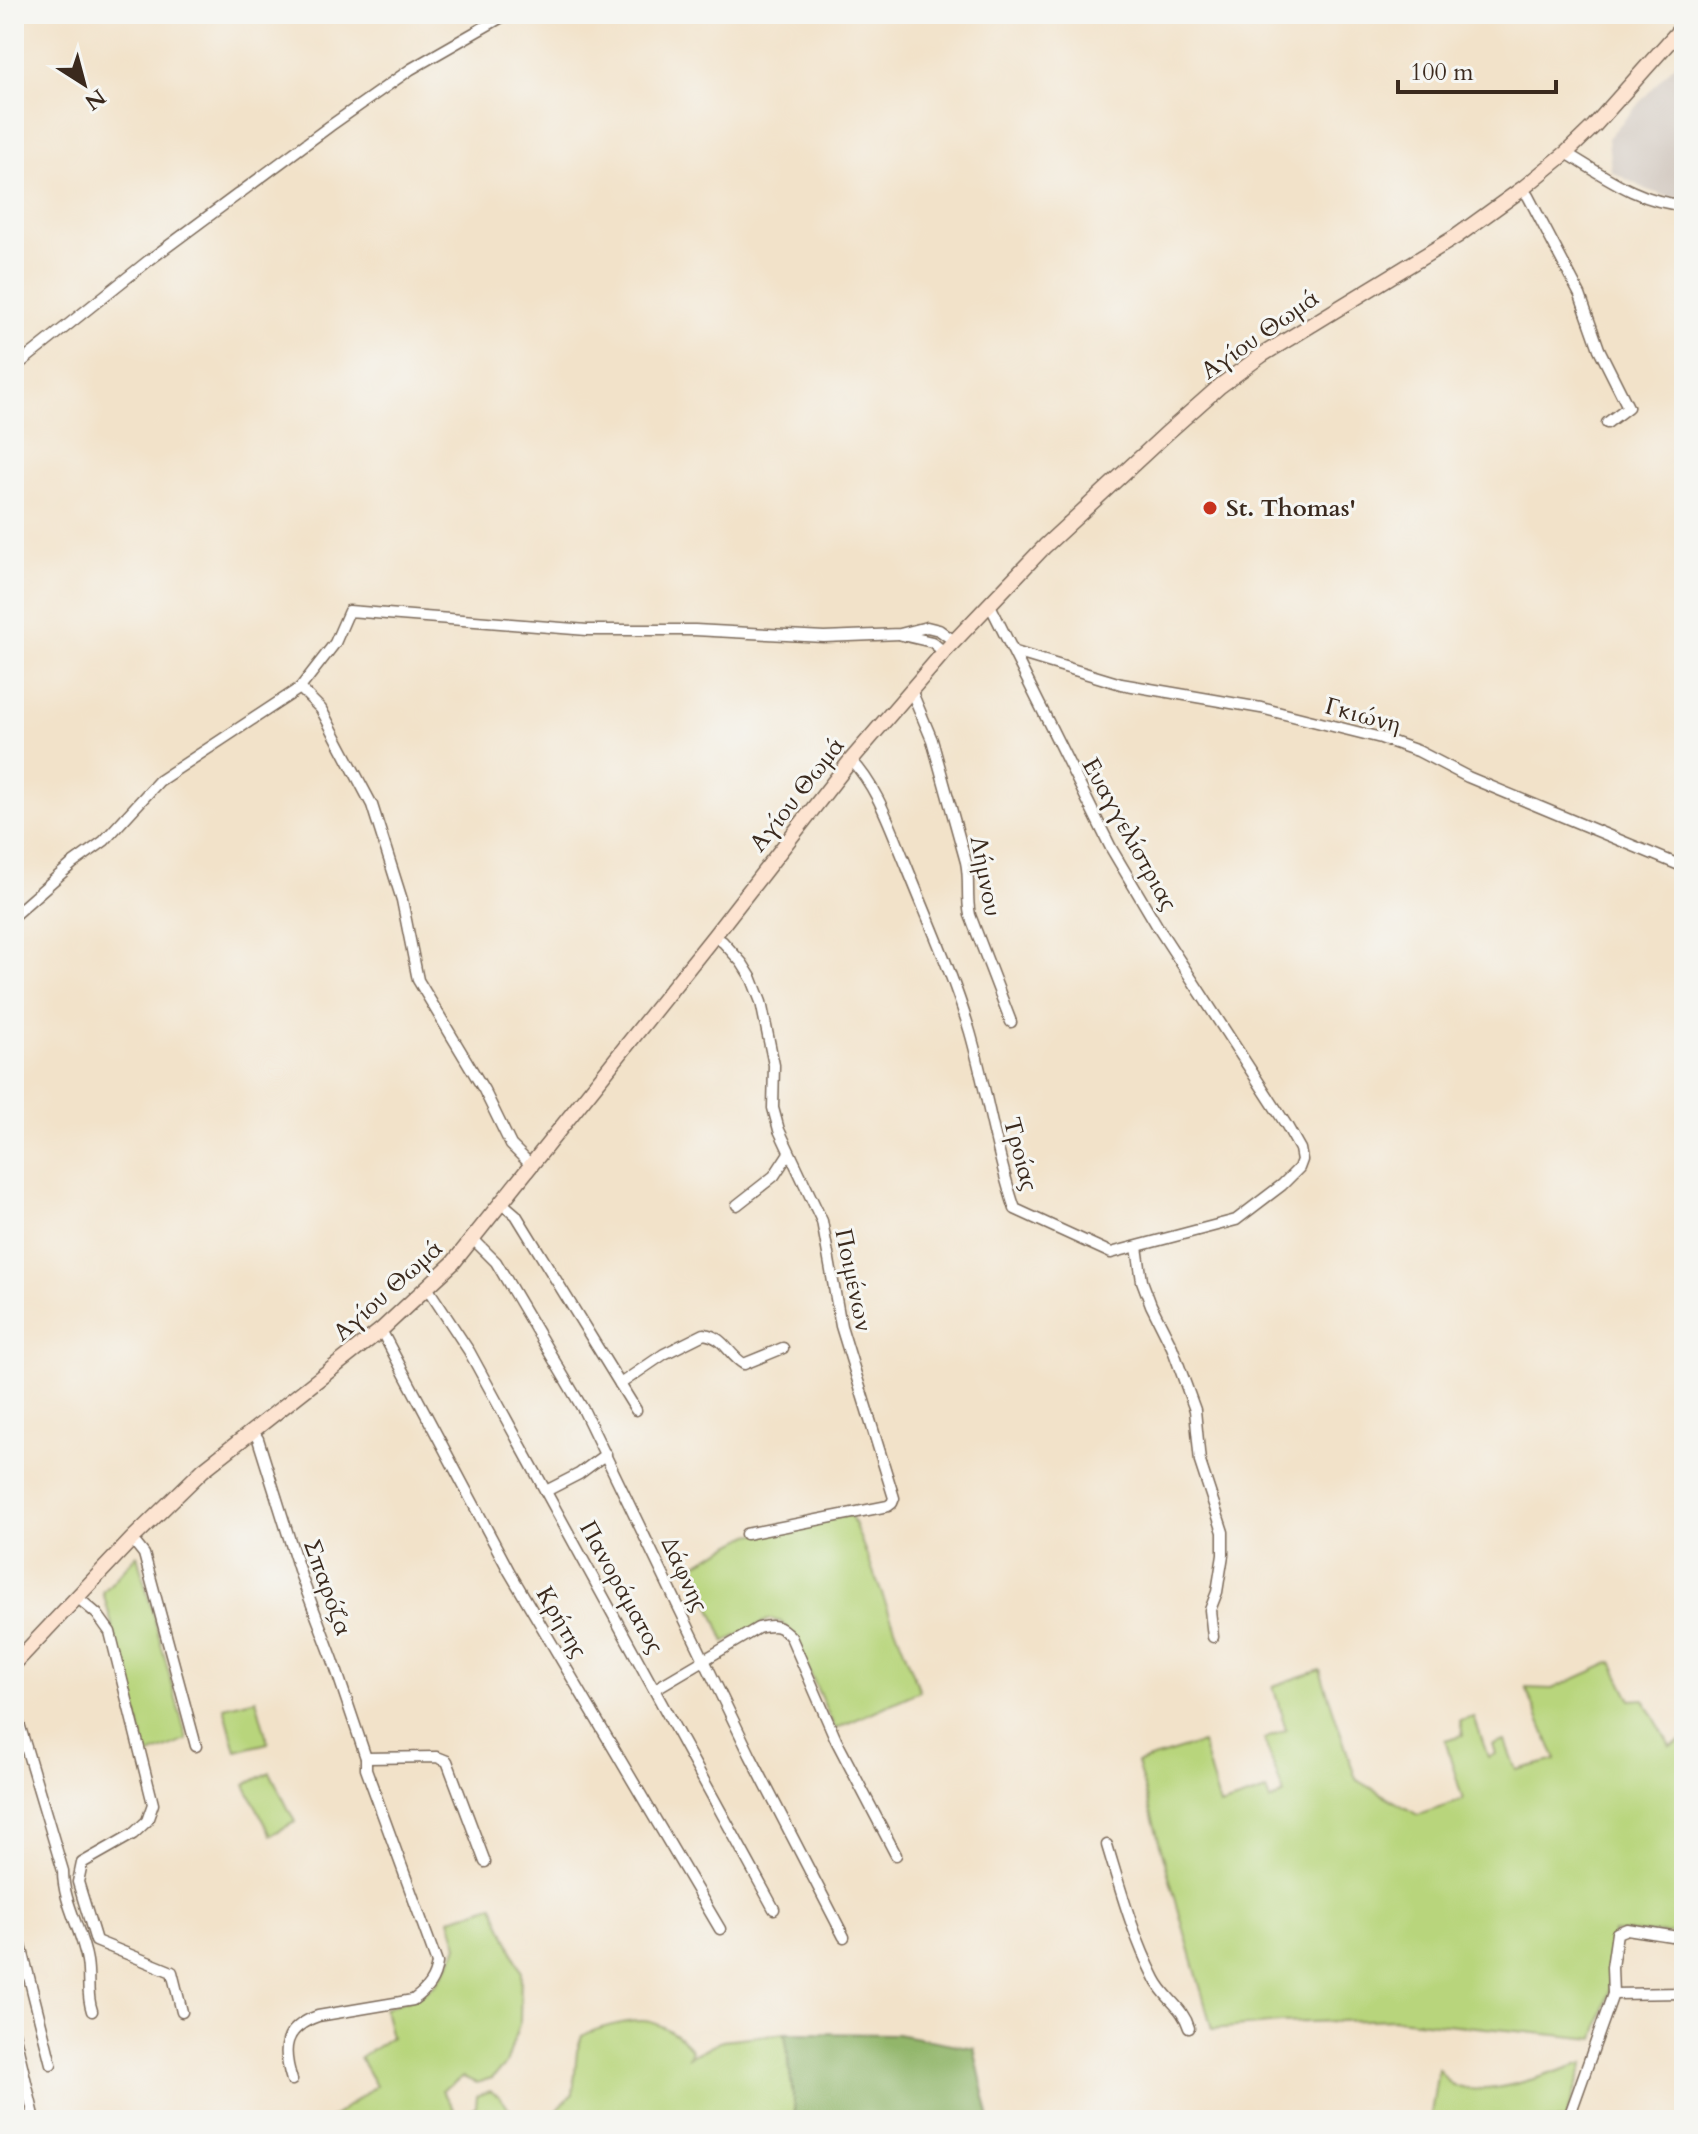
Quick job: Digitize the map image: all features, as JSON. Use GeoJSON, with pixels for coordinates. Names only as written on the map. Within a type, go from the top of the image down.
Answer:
{"type":"FeatureCollection","features":[{"type":"Feature","properties":{"kind":"main road","name":"Αγίου Θωμά"},"geometry":{"type":"LineString","coordinates":[[14,1663],[132,1539],[203,1470],[381,1330],[428,1289],[502,1203],[851,760],[989,603],[1064,528],[1220,386],[1262,355],[1457,236],[1522,189],[1566,153],[1684,25]]}},
{"type":"Feature","properties":{"kind":"street"},"geometry":{"type":"LineString","coordinates":[[14,368],[148,261],[330,126],[411,69],[507,14]]}},
{"type":"Feature","properties":{"kind":"street"},"geometry":{"type":"LineString","coordinates":[[1566,153],[1627,189],[1665,204],[1684,205]]}},
{"type":"Feature","properties":{"kind":"street"},"geometry":{"type":"LineString","coordinates":[[1522,189],[1580,295],[1599,349],[1628,407],[1607,423]]}},
{"type":"Feature","properties":{"kind":"street","name":"Ευαγγελίστριας"},"geometry":{"type":"LineString","coordinates":[[989,603],[1111,848],[1159,929],[1254,1073]]}},
{"type":"Feature","properties":{"kind":"street"},"geometry":{"type":"LineString","coordinates":[[14,915],[72,864],[104,841],[159,781],[300,688],[335,643],[349,611],[587,630],[723,631],[824,637],[900,634],[927,627],[939,630],[949,647]]}},
{"type":"Feature","properties":{"kind":"street","name":"Γκιώνη"},"geometry":{"type":"LineString","coordinates":[[1015,652],[1121,684],[1261,708],[1381,738],[1418,751],[1468,777],[1597,832],[1682,861]]}},
{"type":"Feature","properties":{"kind":"street"},"geometry":{"type":"LineString","coordinates":[[300,688],[321,709],[372,805],[402,900],[418,980],[484,1090],[511,1145],[531,1165]]}},
{"type":"Feature","properties":{"kind":"street","name":"Λήμνου"},"geometry":{"type":"LineString","coordinates":[[911,690],[932,740],[966,862],[970,915],[1011,1022]]}},
{"type":"Feature","properties":{"kind":"street","name":"Τροίας"},"geometry":{"type":"LineString","coordinates":[[851,760],[867,778],[947,963],[970,1032],[1002,1171],[1015,1209],[1111,1253],[1236,1220],[1282,1185],[1299,1168],[1302,1160],[1300,1149],[1254,1073]]}},
{"type":"Feature","properties":{"kind":"street","name":"Ποιμένων"},"geometry":{"type":"LineString","coordinates":[[714,936],[742,963],[761,1002],[774,1065],[773,1108],[789,1153],[822,1221],[841,1326],[894,1498],[888,1506],[746,1534]]}},
{"type":"Feature","properties":{"kind":"street"},"geometry":{"type":"LineString","coordinates":[[737,1205],[774,1176],[789,1153]]}},
{"type":"Feature","properties":{"kind":"street"},"geometry":{"type":"LineString","coordinates":[[502,1203],[516,1215],[636,1410]]}},
{"type":"Feature","properties":{"kind":"street","name":"Δάφνης"},"geometry":{"type":"LineString","coordinates":[[473,1239],[496,1262],[584,1411],[704,1660],[844,1937]]}},
{"type":"Feature","properties":{"kind":"street"},"geometry":{"type":"LineString","coordinates":[[1137,1247],[1142,1281],[1172,1347],[1195,1410],[1200,1462],[1223,1532],[1217,1592],[1210,1610],[1213,1637]]}},
{"type":"Feature","properties":{"kind":"street","name":"Πανοράματος"},"geometry":{"type":"LineString","coordinates":[[428,1289],[469,1351],[774,1909]]}},
{"type":"Feature","properties":{"kind":"street","name":"Κρήτης"},"geometry":{"type":"LineString","coordinates":[[381,1330],[509,1571],[720,1929]]}},
{"type":"Feature","properties":{"kind":"street"},"geometry":{"type":"LineString","coordinates":[[620,1384],[664,1354],[704,1334],[718,1337],[744,1364],[783,1348]]}},
{"type":"Feature","properties":{"kind":"street","name":"Σπαρόζα"},"geometry":{"type":"LineString","coordinates":[[252,1430],[262,1450],[301,1576],[366,1758],[366,1769],[437,1963],[435,1975],[425,1991],[413,2000],[303,2021],[286,2046],[285,2057],[292,2080]]}},
{"type":"Feature","properties":{"kind":"street"},"geometry":{"type":"LineString","coordinates":[[546,1491],[579,1474],[606,1454]]}},
{"type":"Feature","properties":{"kind":"street"},"geometry":{"type":"LineString","coordinates":[[132,1539],[144,1554],[196,1746]]}},
{"type":"Feature","properties":{"kind":"street"},"geometry":{"type":"LineString","coordinates":[[77,1597],[97,1614],[110,1632],[153,1804],[147,1821],[133,1834],[82,1863],[78,1882],[96,1941],[172,1972],[182,2012]]}},
{"type":"Feature","properties":{"kind":"street"},"geometry":{"type":"LineString","coordinates":[[655,1689],[758,1628],[772,1624],[782,1627],[791,1637],[836,1740],[896,1855]]}},
{"type":"Feature","properties":{"kind":"street"},"geometry":{"type":"LineString","coordinates":[[14,1707],[63,1871],[63,1893],[87,1959],[88,2000],[92,2011]]}},
{"type":"Feature","properties":{"kind":"street"},"geometry":{"type":"LineString","coordinates":[[366,1758],[437,1757],[447,1761],[485,1862]]}},
{"type":"Feature","properties":{"kind":"street"},"geometry":{"type":"LineString","coordinates":[[1107,1845],[1138,1946],[1164,1996],[1181,2009],[1189,2028]]}},
{"type":"Feature","properties":{"kind":"street"},"geometry":{"type":"LineString","coordinates":[[14,1918],[51,2064]]}},
{"type":"Feature","properties":{"kind":"street"},"geometry":{"type":"LineString","coordinates":[[1568,2120],[1613,1994],[1612,1967],[1617,1933],[1627,1929],[1684,1938]]}},
{"type":"Feature","properties":{"kind":"street"},"geometry":{"type":"LineString","coordinates":[[1613,1994],[1684,1993]]}},
{"type":"Feature","properties":{"kind":"street"},"geometry":{"type":"LineString","coordinates":[[14,2032],[35,2120]]}},
{"type":"Feature","properties":{"kind":"shaded area"},"geometry":{"type":"Polygon","coordinates":[[[1684,53],[1684,198],[1647,190],[1611,171],[1608,138],[1684,53]]]}},
{"type":"Feature","properties":{"kind":"green space"},"geometry":{"type":"Polygon","coordinates":[[[851,1515],[920,1691],[835,1729],[792,1632],[781,1622],[770,1619],[725,1642],[693,1565],[750,1535],[851,1515]]]}},
{"type":"Feature","properties":{"kind":"green space"},"geometry":{"type":"Polygon","coordinates":[[[137,1555],[187,1740],[148,1756],[103,1592],[137,1555]]]}},
{"type":"Feature","properties":{"kind":"green space"},"geometry":{"type":"Polygon","coordinates":[[[1612,1662],[1631,1700],[1644,1699],[1670,1746],[1684,1739],[1684,1934],[1613,1932],[1609,1991],[1595,2039],[1396,2019],[1212,2029],[1137,1763],[1202,1743],[1220,1806],[1266,1791],[1270,1801],[1284,1795],[1264,1739],[1286,1730],[1273,1686],[1320,1670],[1356,1779],[1418,1815],[1463,1800],[1445,1740],[1463,1735],[1460,1721],[1474,1717],[1488,1757],[1496,1754],[1493,1745],[1505,1741],[1516,1770],[1556,1760],[1526,1688],[1552,1689],[1612,1662]]]}},
{"type":"Feature","properties":{"kind":"green space"},"geometry":{"type":"Polygon","coordinates":[[[256,1699],[268,1743],[236,1751],[224,1707],[256,1699]]]}},
{"type":"Feature","properties":{"kind":"green space"},"geometry":{"type":"Polygon","coordinates":[[[270,1772],[295,1822],[271,1835],[245,1785],[270,1772]]]}},
{"type":"Feature","properties":{"kind":"green space"},"geometry":{"type":"Polygon","coordinates":[[[493,1905],[521,1971],[520,2021],[506,2064],[492,2078],[476,2083],[463,2077],[442,2090],[458,2117],[476,2106],[477,2096],[490,2091],[500,2097],[509,2109],[528,2117],[555,2112],[573,2094],[577,2051],[582,2036],[612,2025],[643,2021],[663,2027],[677,2036],[692,2050],[689,2057],[722,2040],[785,2033],[796,2120],[328,2120],[376,2086],[360,2058],[391,2037],[384,2009],[422,1994],[444,1973],[458,1946],[450,1919],[493,1905]]]}},
{"type":"Feature","properties":{"kind":"green space"},"geometry":{"type":"Polygon","coordinates":[[[785,2033],[897,2034],[974,2048],[990,2120],[796,2120],[785,2033]]]}},
{"type":"Feature","properties":{"kind":"green space"},"geometry":{"type":"Polygon","coordinates":[[[1584,2063],[1565,2120],[1430,2120],[1438,2069],[1450,2083],[1478,2090],[1516,2084],[1584,2063]]]}},
{"type":"Feature","properties":{"kind":"place","name":"St. Thomas'"},"geometry":{"type":"Point","coordinates":[1210,508]}}]}
